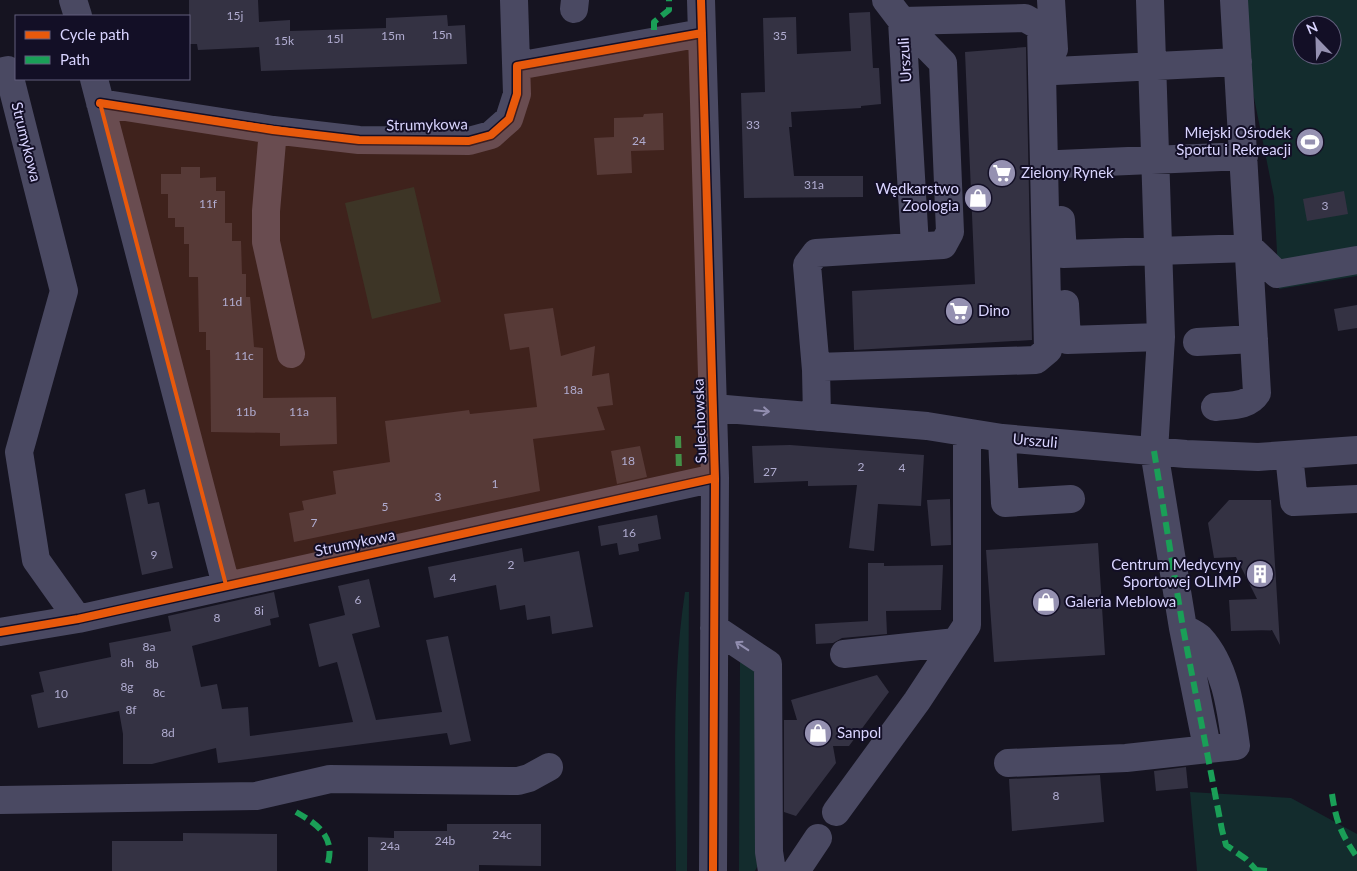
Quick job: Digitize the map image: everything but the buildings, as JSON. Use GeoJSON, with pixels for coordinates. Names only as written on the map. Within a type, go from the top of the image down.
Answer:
{"type":"FeatureCollection","features":[{"type":"Feature","properties":{"kind":"street"},"geometry":{"type":"LineString","coordinates":[[74,0],[78,15]]}},
{"type":"Feature","properties":{"kind":"street","name":"Strumykowa"},"geometry":{"type":"LineString","coordinates":[[226,585],[97,91],[273,130],[359,140],[468,140],[483,137],[491,135],[509,119],[518,94],[514,0]]}},
{"type":"Feature","properties":{"kind":"street","name":"Sulechowska"},"geometry":{"type":"LineString","coordinates":[[701,0],[715,478],[713,871]]}},
{"type":"Feature","properties":{"kind":"street","name":"Urszuli"},"geometry":{"type":"LineString","coordinates":[[886,0],[902,21],[915,246]]}},
{"type":"Feature","properties":{"kind":"street"},"geometry":{"type":"LineString","coordinates":[[1052,0],[1066,340],[1161,337]]}},
{"type":"Feature","properties":{"kind":"street"},"geometry":{"type":"LineString","coordinates":[[1008,763],[1126,758],[1207,748],[1183,628],[1154,451],[1161,337],[1150,0]]}},
{"type":"Feature","properties":{"kind":"street"},"geometry":{"type":"LineString","coordinates":[[1215,407],[1238,405],[1252,400],[1257,392],[1234,0]]}},
{"type":"Feature","properties":{"kind":"street"},"geometry":{"type":"LineString","coordinates":[[816,367],[1036,360],[1048,350],[1041,27],[1025,18],[902,21]]}},
{"type":"Feature","properties":{"kind":"street"},"geometry":{"type":"LineString","coordinates":[[817,416],[816,367],[807,265],[816,253],[944,245],[950,232],[943,63],[902,21]]}},
{"type":"Feature","properties":{"kind":"street"},"geometry":{"type":"LineString","coordinates":[[517,66],[702,33]]}},
{"type":"Feature","properties":{"kind":"street"},"geometry":{"type":"LineString","coordinates":[[1055,70],[1238,62]]}},
{"type":"Feature","properties":{"kind":"street","name":"Strumykowa"},"geometry":{"type":"LineString","coordinates":[[0,72],[8,70],[64,291],[19,452],[36,560],[78,619]]}},
{"type":"Feature","properties":{"kind":"street"},"geometry":{"type":"LineString","coordinates":[[273,130],[266,211],[266,242],[290,354]]}},
{"type":"Feature","properties":{"kind":"street"},"geometry":{"type":"LineString","coordinates":[[1059,164],[1244,156]]}},
{"type":"Feature","properties":{"kind":"street"},"geometry":{"type":"LineString","coordinates":[[1063,254],[1250,248],[1277,274],[1357,260]]}},
{"type":"Feature","properties":{"kind":"street"},"geometry":{"type":"LineString","coordinates":[[1197,342],[1254,339]]}},
{"type":"Feature","properties":{"kind":"street","name":"Urszuli"},"geometry":{"type":"LineString","coordinates":[[714,408],[927,426],[967,434],[1002,438],[1154,451],[1240,456],[1289,456],[1357,450]]}},
{"type":"Feature","properties":{"kind":"street"},"geometry":{"type":"LineString","coordinates":[[836,812],[917,701],[967,625],[967,434]]}},
{"type":"Feature","properties":{"kind":"street"},"geometry":{"type":"LineString","coordinates":[[1002,438],[1005,503],[1071,499]]}},
{"type":"Feature","properties":{"kind":"street"},"geometry":{"type":"LineString","coordinates":[[1289,456],[1294,502],[1357,499]]}},
{"type":"Feature","properties":{"kind":"street","name":"Strumykowa"},"geometry":{"type":"LineString","coordinates":[[0,632],[78,619],[715,478]]}},
{"type":"Feature","properties":{"kind":"street"},"geometry":{"type":"LineString","coordinates":[[714,628],[768,664],[769,852],[772,871]]}},
{"type":"Feature","properties":{"kind":"street"},"geometry":{"type":"LineString","coordinates":[[844,654],[956,642]]}},
{"type":"Feature","properties":{"kind":"street"},"geometry":{"type":"LineString","coordinates":[[0,800],[256,796],[330,779],[518,781],[529,778],[549,767]]}},
{"type":"Feature","properties":{"kind":"street"},"geometry":{"type":"LineString","coordinates":[[796,871],[818,838]]}},
{"type":"Feature","properties":{"kind":"highlighted area"},"geometry":{"type":"Polygon","coordinates":[[[702,33],[715,478],[226,585],[100,103],[359,140],[469,141],[491,135],[509,119],[517,94],[517,66],[702,33]]]}},
{"type":"Feature","properties":{"kind":"green space","name":"Miejski Ośrodek Sportu i Rekreacji"},"geometry":{"type":"Polygon","coordinates":[[[1241,0],[1357,0],[1357,276],[1279,289],[1274,197],[1252,88],[1241,0]]]}},
{"type":"Feature","properties":{"kind":"green space"},"geometry":{"type":"Polygon","coordinates":[[[414,187],[441,302],[372,319],[345,203],[414,187]]]}},
{"type":"Feature","properties":{"kind":"green space"},"geometry":{"type":"Polygon","coordinates":[[[685,592],[689,592],[687,871],[676,871],[676,696],[685,592]]]}},
{"type":"Feature","properties":{"kind":"green space"},"geometry":{"type":"Polygon","coordinates":[[[740,662],[758,669],[760,861],[755,871],[739,871],[740,662]]]}},
{"type":"Feature","properties":{"kind":"green space"},"geometry":{"type":"Polygon","coordinates":[[[1190,792],[1291,798],[1357,834],[1357,871],[1197,871],[1190,792]]]}},
{"type":"Feature","properties":{"kind":"marked path"},"geometry":{"type":"LineString","coordinates":[[654,30],[654,22],[669,10],[669,0]]}},
{"type":"Feature","properties":{"kind":"marked path"},"geometry":{"type":"LineString","coordinates":[[678,436],[679,470]]}},
{"type":"Feature","properties":{"kind":"marked path"},"geometry":{"type":"LineString","coordinates":[[1154,451],[1183,628],[1222,830],[1226,845],[1246,859],[1257,871]]}},
{"type":"Feature","properties":{"kind":"marked path"},"geometry":{"type":"LineString","coordinates":[[1332,794],[1340,827],[1357,857]]}},
{"type":"Feature","properties":{"kind":"marked path"},"geometry":{"type":"LineString","coordinates":[[296,812],[317,826],[326,838],[329,845],[328,863]]}},
{"type":"Feature","properties":{"kind":"marked path"},"geometry":{"type":"LineString","coordinates":[[1255,870],[1268,871]]}},
{"type":"Feature","properties":{"kind":"cycle path"},"geometry":{"type":"LineString","coordinates":[[701,0],[715,478],[713,871]]}},
{"type":"Feature","properties":{"kind":"cycle path"},"geometry":{"type":"LineString","coordinates":[[100,103],[273,130],[359,140],[469,141],[491,135],[509,119],[517,94],[517,66],[702,33]]}},
{"type":"Feature","properties":{"kind":"cycle path"},"geometry":{"type":"LineString","coordinates":[[0,632],[78,619],[715,478]]}},
{"type":"Feature","properties":{"kind":"place","name":"Miejski Ośrodek Sportu i Rekreacji"},"geometry":{"type":"Point","coordinates":[1310,142]}},
{"type":"Feature","properties":{"kind":"place","name":"Zielony Rynek"},"geometry":{"type":"Point","coordinates":[1002,173]}},
{"type":"Feature","properties":{"kind":"place","name":"Wędkarstwo Zoologia"},"geometry":{"type":"Point","coordinates":[978,198]}},
{"type":"Feature","properties":{"kind":"place","name":"Dino"},"geometry":{"type":"Point","coordinates":[959,311]}},
{"type":"Feature","properties":{"kind":"place","name":"Centrum Medycyny Sportowej OLIMP"},"geometry":{"type":"Point","coordinates":[1260,574]}},
{"type":"Feature","properties":{"kind":"place","name":"Galeria Meblowa"},"geometry":{"type":"Point","coordinates":[1046,602]}},
{"type":"Feature","properties":{"kind":"place","name":"Sanpol"},"geometry":{"type":"Point","coordinates":[818,733]}}]}
